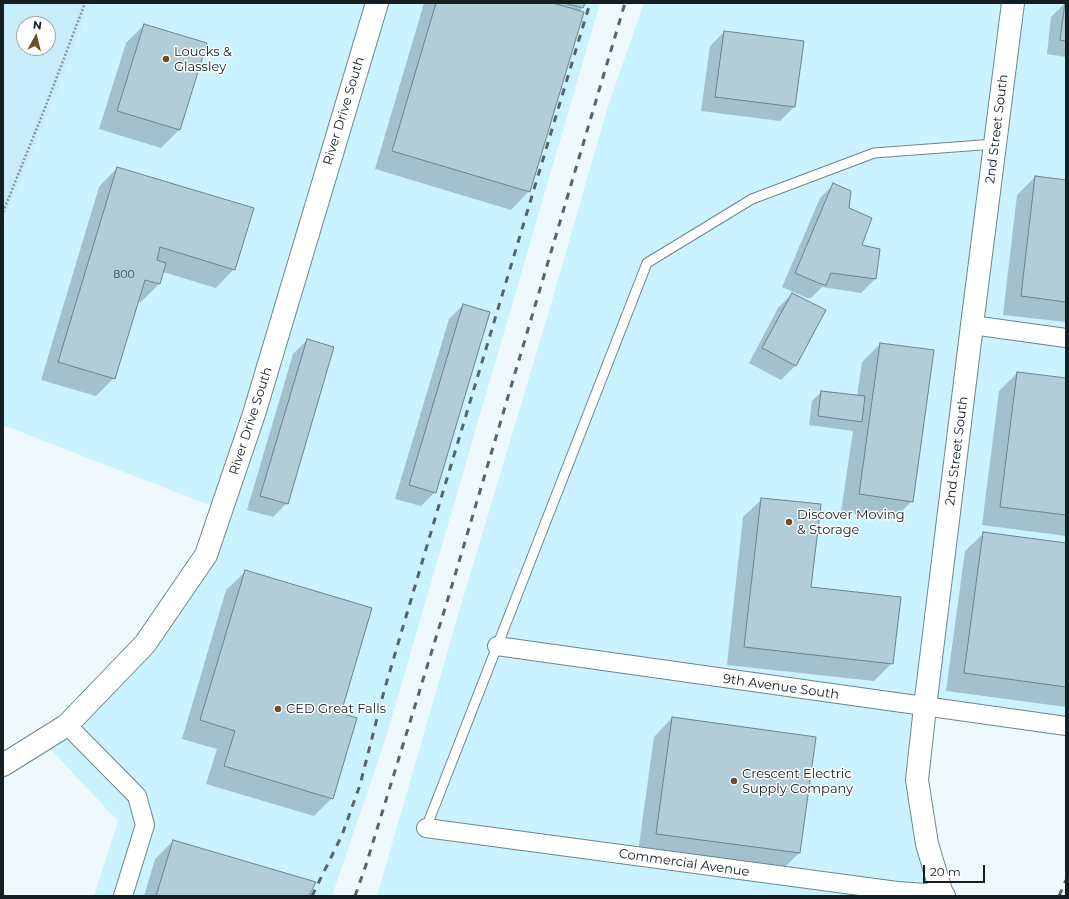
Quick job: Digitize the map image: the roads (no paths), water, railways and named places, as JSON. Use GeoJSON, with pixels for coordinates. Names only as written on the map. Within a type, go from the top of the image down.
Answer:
{"type":"FeatureCollection","features":[{"type":"Feature","properties":{"kind":"street","name":"River Drive South"},"geometry":{"type":"LineString","coordinates":[[3,765],[67,725],[145,644],[206,555],[254,414],[376,3]]}},
{"type":"Feature","properties":{"kind":"street","name":"2nd Street South"},"geometry":{"type":"LineString","coordinates":[[943,895],[927,844],[917,780],[972,325],[1013,3]]}},
{"type":"Feature","properties":{"kind":"street"},"geometry":{"type":"LineString","coordinates":[[972,325],[1066,338]]}},
{"type":"Feature","properties":{"kind":"street","name":"9th Avenue South"},"geometry":{"type":"LineString","coordinates":[[497,646],[1066,726]]}},
{"type":"Feature","properties":{"kind":"street"},"geometry":{"type":"LineString","coordinates":[[67,725],[137,796],[145,825],[123,896]]}},
{"type":"Feature","properties":{"kind":"street","name":"Commercial Avenue"},"geometry":{"type":"LineString","coordinates":[[426,828],[897,891],[943,895]]}},
{"type":"Feature","properties":{"kind":"lane"},"geometry":{"type":"LineString","coordinates":[[426,828],[647,263],[752,199],[874,152],[995,144]]}},
{"type":"Feature","properties":{"kind":"railway"},"geometry":{"type":"LineString","coordinates":[[312,896],[342,835],[360,785],[384,691],[590,3]]}},
{"type":"Feature","properties":{"kind":"railway"},"geometry":{"type":"LineString","coordinates":[[355,896],[366,865],[450,592],[625,3]]}},
{"type":"Feature","properties":{"kind":"railway"},"geometry":{"type":"LineString","coordinates":[[1059,896],[1066,880]]}},
{"type":"Feature","properties":{"kind":"place","name":"Loucks & Glassley"},"geometry":{"type":"Point","coordinates":[166,59]}},
{"type":"Feature","properties":{"kind":"place","name":"Discover Moving & Storage"},"geometry":{"type":"Point","coordinates":[789,522]}},
{"type":"Feature","properties":{"kind":"place","name":"CED Great Falls"},"geometry":{"type":"Point","coordinates":[278,709]}},
{"type":"Feature","properties":{"kind":"place","name":"Crescent Electric Supply Company"},"geometry":{"type":"Point","coordinates":[734,781]}}]}
